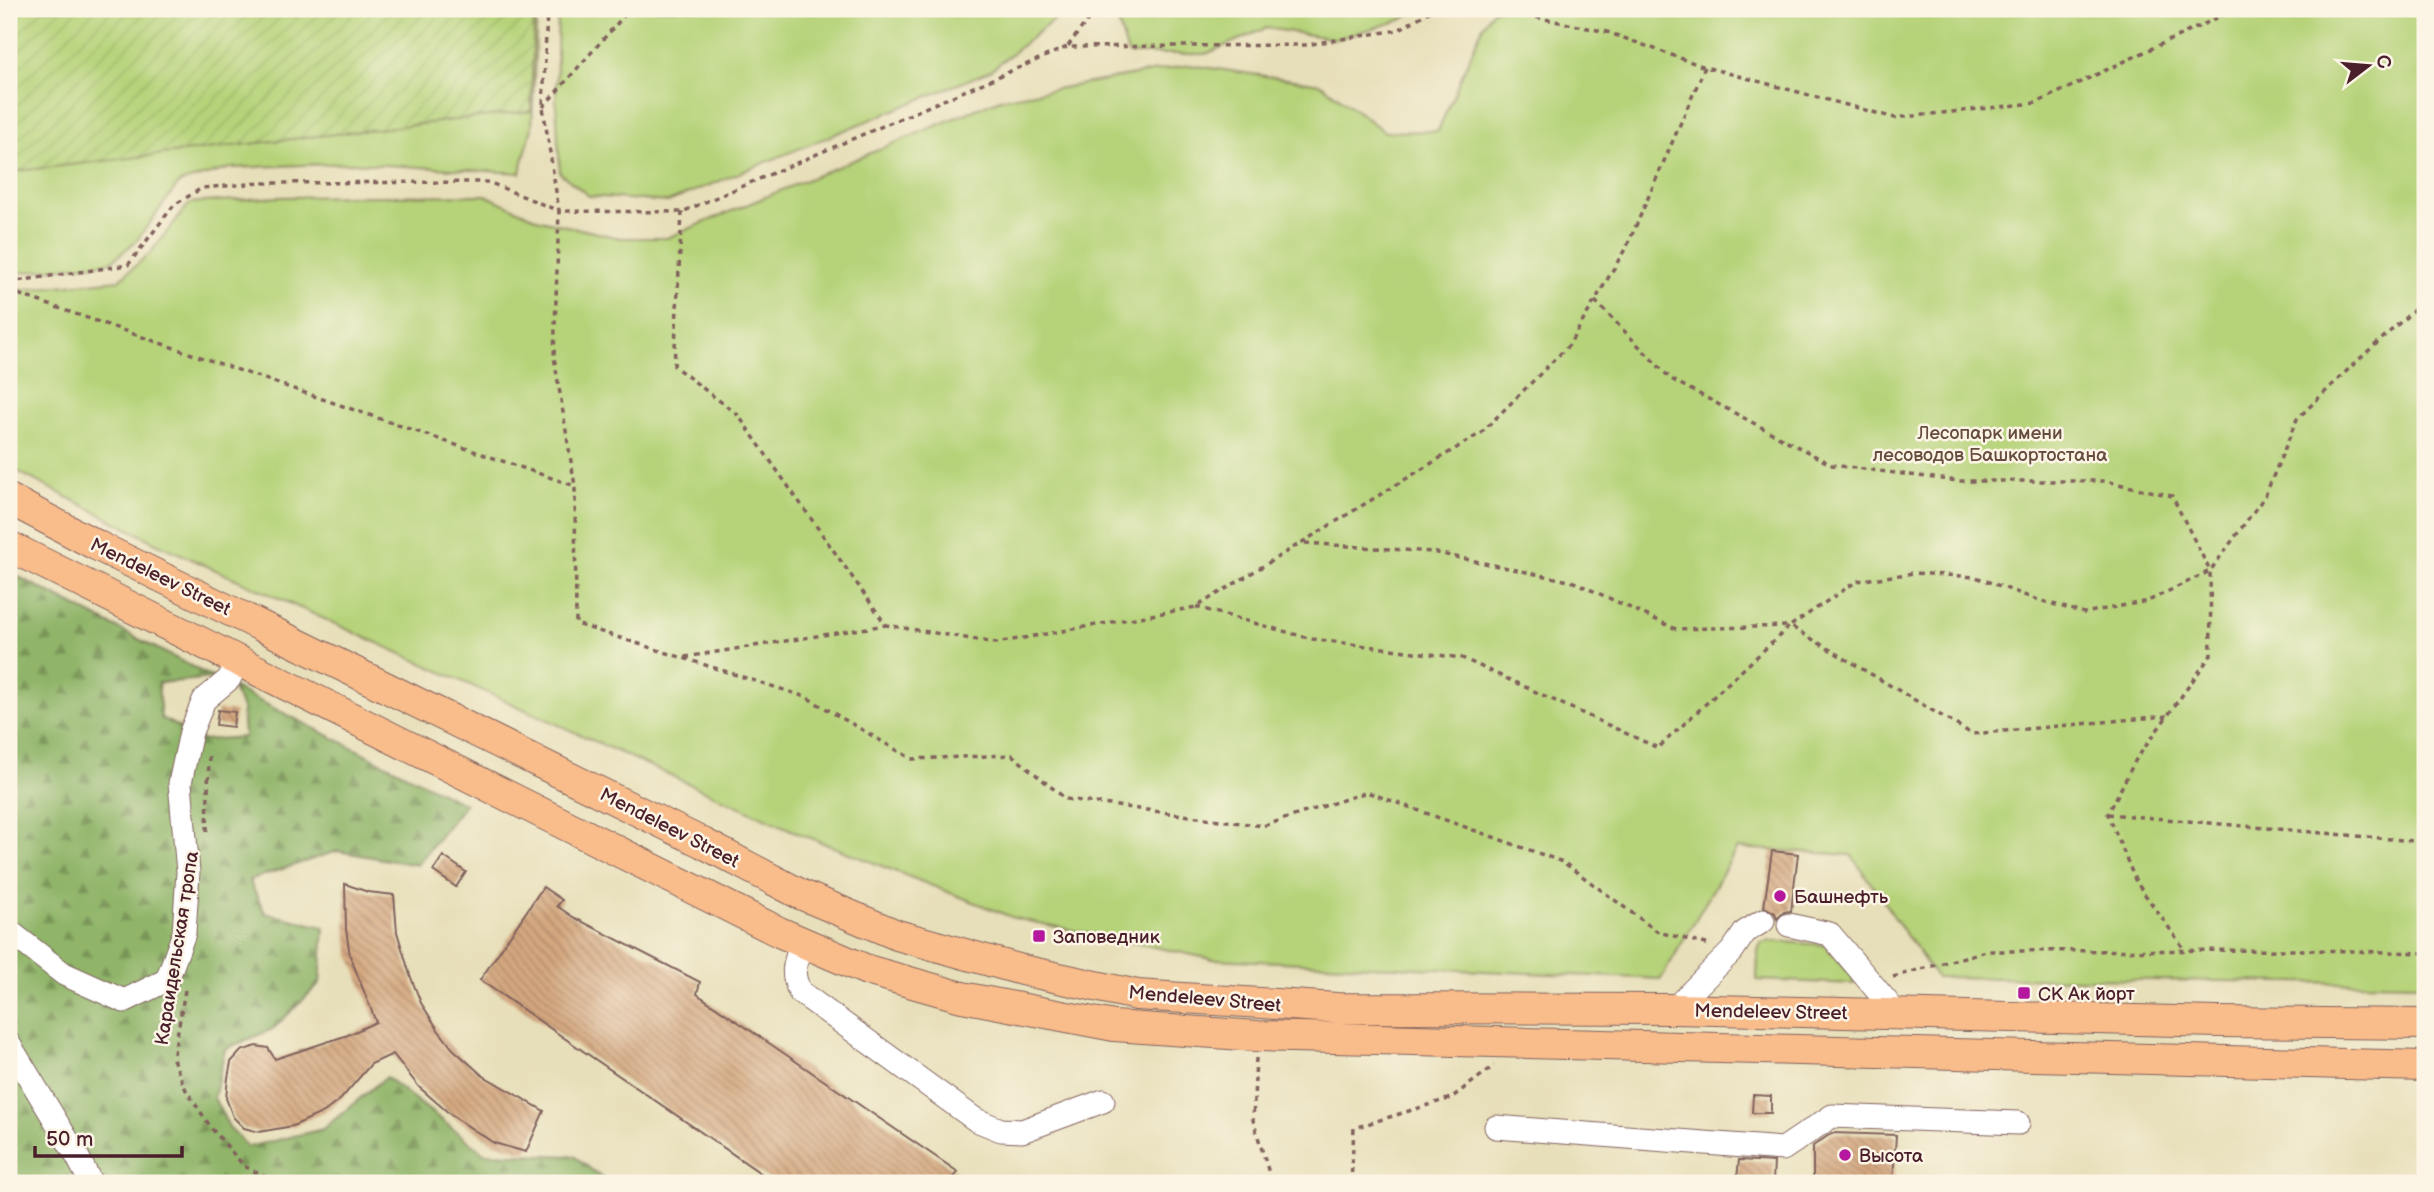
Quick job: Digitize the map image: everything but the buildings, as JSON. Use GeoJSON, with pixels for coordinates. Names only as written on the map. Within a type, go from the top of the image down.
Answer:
{"type":"FeatureCollection","features":[{"type":"Feature","properties":{"kind":"main road","name":"Mendeleev Street"},"geometry":{"type":"LineString","coordinates":[[9,499],[96,545],[691,836],[800,894],[897,935],[1022,970],[1137,995],[1337,1008],[1674,1009],[2425,1024]]}},
{"type":"Feature","properties":{"kind":"main road","name":"Mendeleev Street"},"geometry":{"type":"LineString","coordinates":[[9,546],[596,842],[802,942],[867,970],[962,997],[1114,1026],[1257,1036],[2425,1066]]}},
{"type":"Feature","properties":{"kind":"street"},"geometry":{"type":"LineString","coordinates":[[9,931],[64,974],[124,1001],[167,980],[184,933],[188,872],[180,783],[191,732],[204,700],[229,679],[238,661]]}},
{"type":"Feature","properties":{"kind":"street"},"geometry":{"type":"LineString","coordinates":[[1674,1009],[1732,951],[1745,932],[1763,921]]}},
{"type":"Feature","properties":{"kind":"street"},"geometry":{"type":"LineString","coordinates":[[1789,925],[1830,934],[1897,1014]]}},
{"type":"Feature","properties":{"kind":"street"},"geometry":{"type":"LineString","coordinates":[[802,942],[795,961],[793,979],[800,992],[976,1120],[1000,1130],[1022,1131],[1103,1101]]}},
{"type":"Feature","properties":{"kind":"street"},"geometry":{"type":"LineString","coordinates":[[9,1044],[77,1156],[90,1183]]}},
{"type":"Feature","properties":{"kind":"street"},"geometry":{"type":"LineString","coordinates":[[1496,1127],[1783,1149],[1832,1116],[2018,1123]]}},
{"type":"Feature","properties":{"kind":"path"},"geometry":{"type":"LineString","coordinates":[[547,9],[543,107],[559,211],[554,357],[575,486],[576,624],[806,697],[912,759],[1012,755],[1066,799],[1263,826],[1367,792],[1563,862],[1658,932],[1732,951]]}},
{"type":"Feature","properties":{"kind":"path"},"geometry":{"type":"LineString","coordinates":[[543,107],[630,9]]}},
{"type":"Feature","properties":{"kind":"path"},"geometry":{"type":"LineString","coordinates":[[1067,47],[1096,9]]}},
{"type":"Feature","properties":{"kind":"path"},"geometry":{"type":"LineString","coordinates":[[9,282],[128,265],[174,205],[202,188],[260,183],[488,182],[559,211],[682,212],[1067,47],[1304,45],[1398,30],[1434,9]]}},
{"type":"Feature","properties":{"kind":"path"},"geometry":{"type":"LineString","coordinates":[[1497,9],[1606,32],[1705,67],[1895,118],[2036,103],[2236,9]]}},
{"type":"Feature","properties":{"kind":"path"},"geometry":{"type":"LineString","coordinates":[[683,658],[886,625],[996,643],[1196,607],[1481,433],[1569,345],[1628,244],[1705,67]]}},
{"type":"Feature","properties":{"kind":"path"},"geometry":{"type":"LineString","coordinates":[[682,212],[674,366],[738,415],[886,625]]}},
{"type":"Feature","properties":{"kind":"path"},"geometry":{"type":"LineString","coordinates":[[9,291],[575,486]]}},
{"type":"Feature","properties":{"kind":"path"},"geometry":{"type":"LineString","coordinates":[[1196,607],[1312,639],[1462,658],[1658,748],[1790,626],[1857,581],[1914,573],[1976,577],[2032,598],[2084,613],[2148,601],[2210,571],[2265,496],[2297,419],[2354,363],[2425,300]]}},
{"type":"Feature","properties":{"kind":"path"},"geometry":{"type":"LineString","coordinates":[[1595,301],[1671,379],[1832,465],[1958,481],[2105,481],[2172,496],[2210,571],[2211,655],[2134,761],[2108,814],[2136,882],[2186,950]]}},
{"type":"Feature","properties":{"kind":"path"},"geometry":{"type":"LineString","coordinates":[[1303,543],[1432,552],[1574,582],[1676,629],[1790,626],[1972,734],[2167,716]]}},
{"type":"Feature","properties":{"kind":"path","name":"Караидельская тропа"},"geometry":{"type":"LineString","coordinates":[[206,839],[209,749]]}},
{"type":"Feature","properties":{"kind":"path"},"geometry":{"type":"LineString","coordinates":[[2108,814],[2425,842]]}},
{"type":"Feature","properties":{"kind":"path"},"geometry":{"type":"LineString","coordinates":[[1871,983],[1986,951],[2425,953]]}},
{"type":"Feature","properties":{"kind":"path","name":"Караидельская тропа"},"geometry":{"type":"LineString","coordinates":[[185,989],[173,1059],[186,1090],[212,1129],[244,1166],[277,1183]]}},
{"type":"Feature","properties":{"kind":"path"},"geometry":{"type":"LineString","coordinates":[[1257,1036],[1253,1120],[1272,1183]]}},
{"type":"Feature","properties":{"kind":"path"},"geometry":{"type":"LineString","coordinates":[[1350,1183],[1354,1128],[1451,1098],[1503,1059]]}},
{"type":"Feature","properties":{"kind":"path"},"geometry":{"type":"LineString","coordinates":[[681,1178],[694,1183]]}},
{"type":"Feature","properties":{"kind":"green space"},"geometry":{"type":"Polygon","coordinates":[[[9,9],[534,9],[531,111],[9,172],[9,9]]]}},
{"type":"Feature","properties":{"kind":"green space"},"geometry":{"type":"Polygon","coordinates":[[[534,9],[537,9],[532,128],[520,173],[352,163],[231,168],[179,183],[137,240],[111,262],[9,274],[9,172],[530,111],[534,9]]]}},
{"type":"Feature","properties":{"kind":"green space"},"geometry":{"type":"Polygon","coordinates":[[[558,9],[1067,9],[990,71],[668,202],[589,196],[560,173],[556,102],[558,9]]]}},
{"type":"Feature","properties":{"kind":"green space"},"geometry":{"type":"Polygon","coordinates":[[[1111,9],[1418,9],[1401,20],[1336,39],[1266,28],[1206,54],[1128,54],[1111,9]]]}},
{"type":"Feature","properties":{"kind":"green space","name":"Лесопарк имени лесоводов Башкортостана"},"geometry":{"type":"Polygon","coordinates":[[[1493,9],[2425,9],[2425,984],[1936,977],[1851,855],[1737,848],[1661,979],[1212,959],[1014,918],[798,833],[156,543],[9,467],[9,291],[119,280],[150,253],[190,203],[278,197],[485,195],[540,220],[620,238],[667,238],[1000,99],[1190,65],[1321,84],[1385,132],[1438,131],[1483,26],[1493,9]]]}},
{"type":"Feature","properties":{"kind":"green space"},"geometry":{"type":"Polygon","coordinates":[[[9,572],[214,678],[158,683],[161,718],[203,740],[244,737],[242,708],[232,687],[465,804],[417,865],[337,851],[249,880],[265,913],[324,927],[320,983],[273,1029],[225,1049],[214,1098],[229,1127],[248,1147],[323,1129],[386,1077],[484,1153],[574,1156],[608,1183],[9,1183],[9,945],[19,928],[9,916],[9,572]]]}},
{"type":"Feature","properties":{"kind":"green space"},"geometry":{"type":"Polygon","coordinates":[[[1770,941],[1824,945],[1853,977],[1854,984],[1757,980],[1758,950],[1761,943],[1770,941]]]}},
{"type":"Feature","properties":{"kind":"place","name":"Башнефть"},"geometry":{"type":"Point","coordinates":[1780,896]}},
{"type":"Feature","properties":{"kind":"place","name":"Заповедник"},"geometry":{"type":"Point","coordinates":[1039,936]}},
{"type":"Feature","properties":{"kind":"place","name":"СК Ак йорт"},"geometry":{"type":"Point","coordinates":[2024,993]}},
{"type":"Feature","properties":{"kind":"place","name":"Высота"},"geometry":{"type":"Point","coordinates":[1845,1155]}}]}
